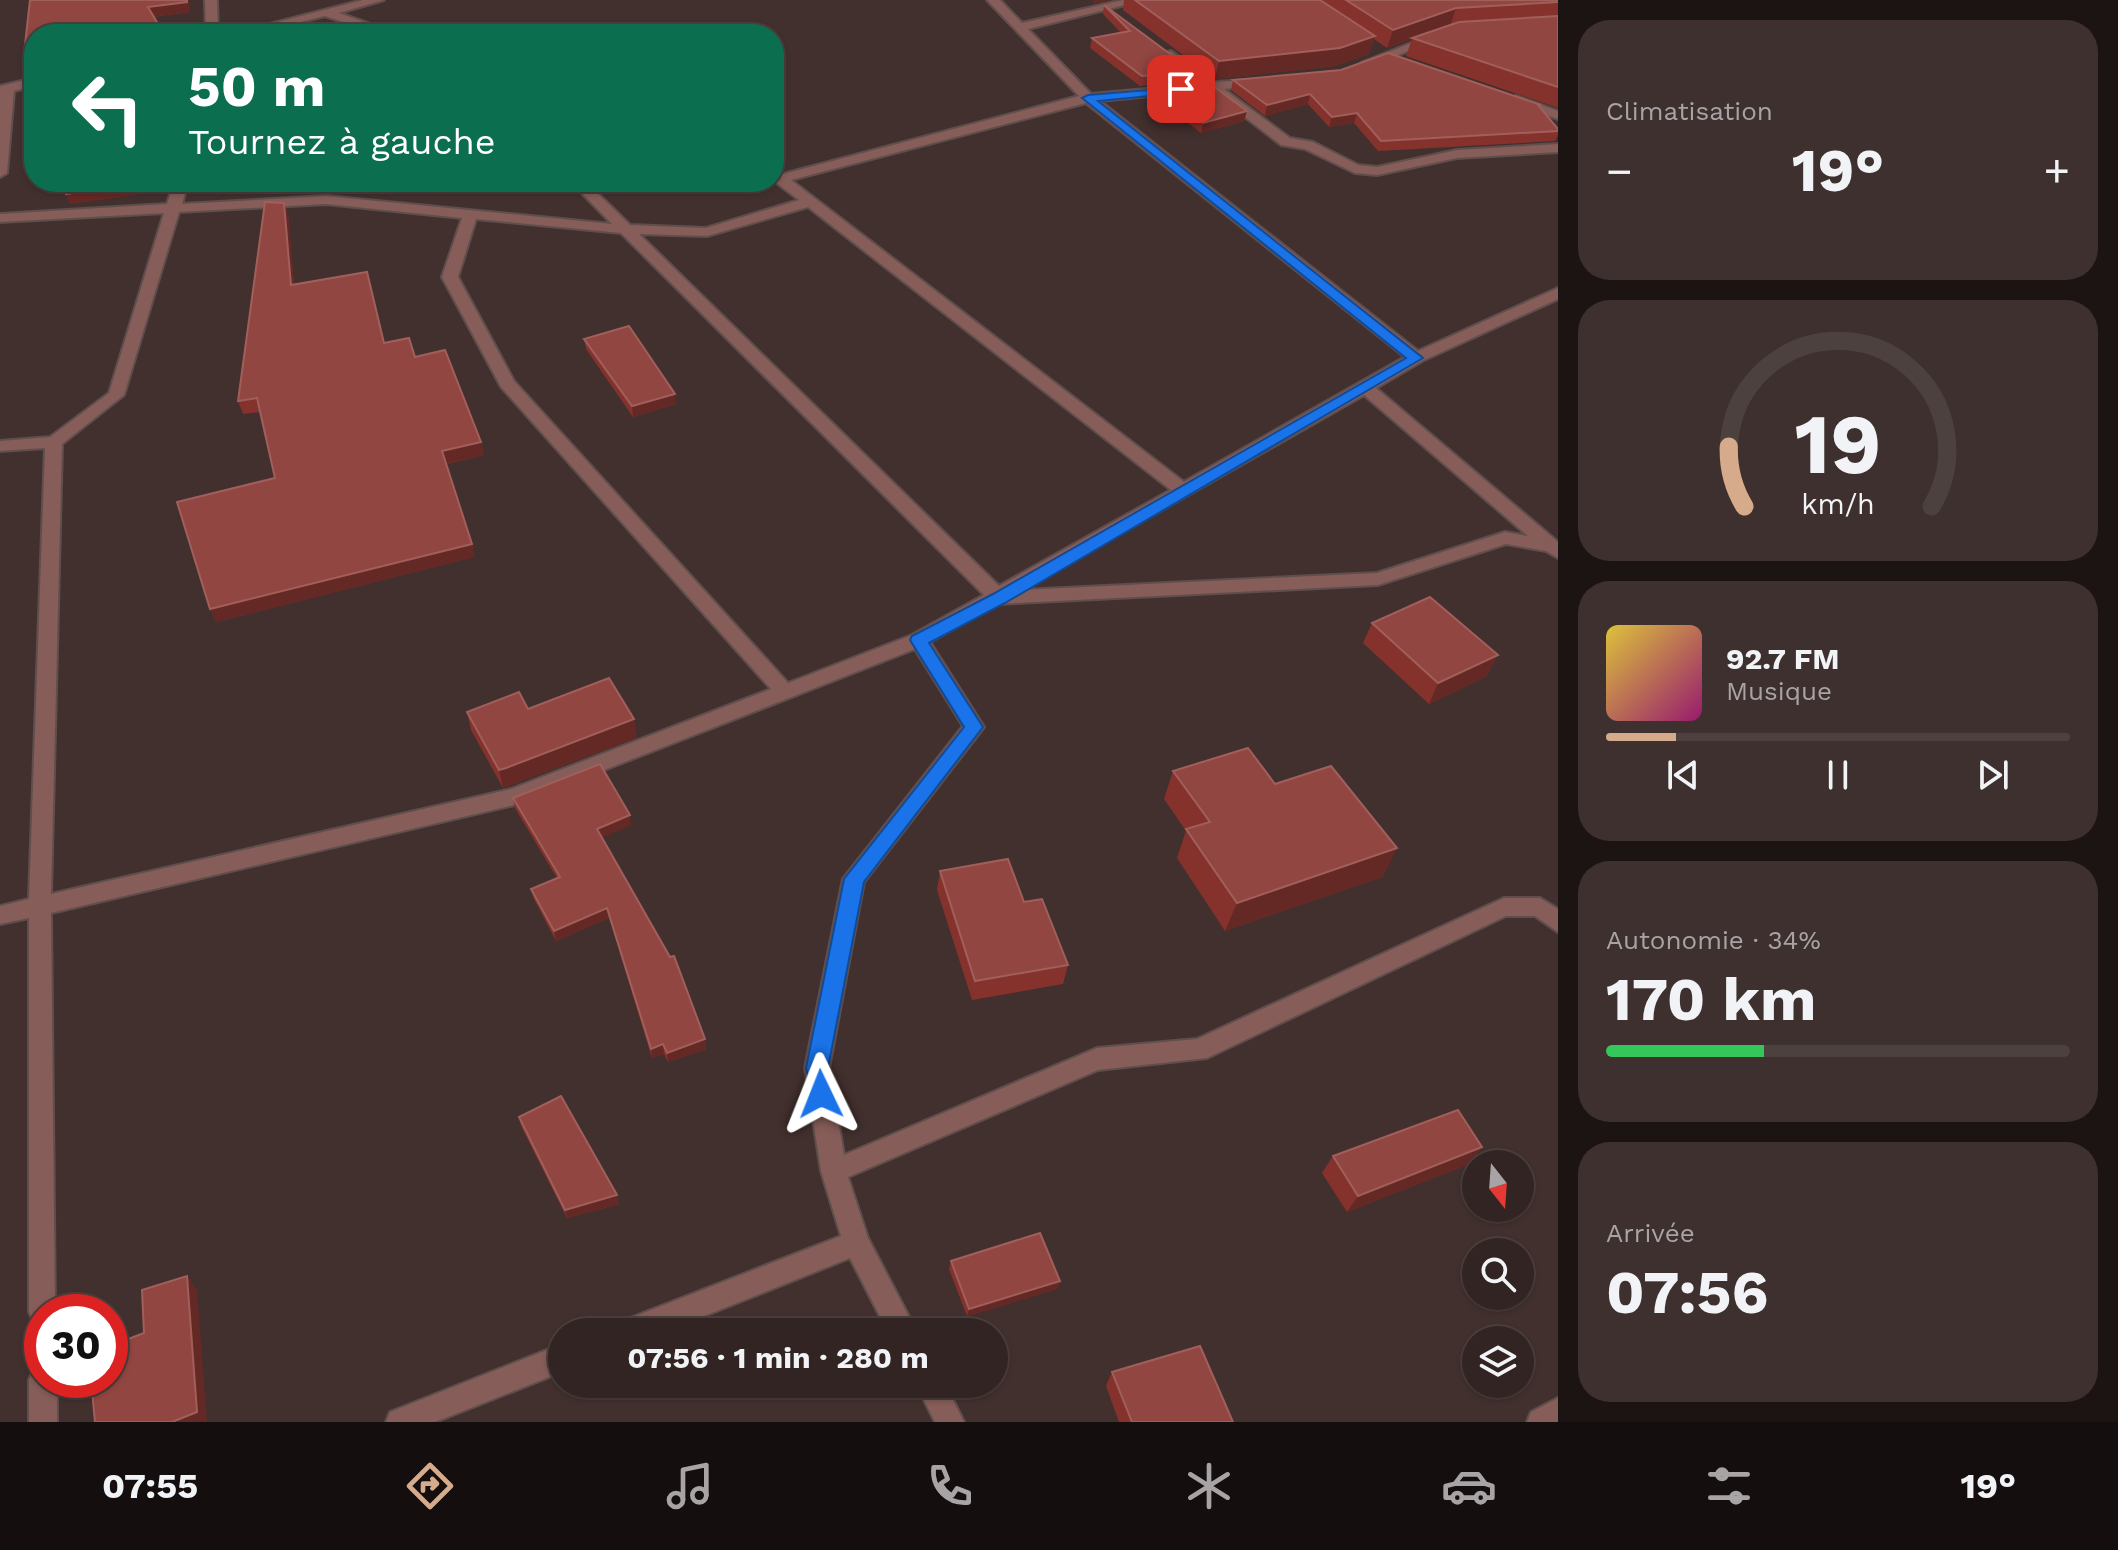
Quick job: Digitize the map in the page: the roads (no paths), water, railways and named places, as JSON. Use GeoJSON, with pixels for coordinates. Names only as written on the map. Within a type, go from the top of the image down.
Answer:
{"type":"FeatureCollection","features":[{"type":"Feature","properties":{"kind":"street"},"geometry":{"type":"LineString","coordinates":[[211,0],[212,24]]}},
{"type":"Feature","properties":{"kind":"street"},"geometry":{"type":"LineString","coordinates":[[269,24],[326,6],[378,0]]}},
{"type":"Feature","properties":{"kind":"street"},"geometry":{"type":"LineString","coordinates":[[993,0],[1088,98],[1416,358]]}},
{"type":"Feature","properties":{"kind":"street"},"geometry":{"type":"LineString","coordinates":[[1018,27],[1112,12],[1139,0]]}},
{"type":"Feature","properties":{"kind":"street"},"geometry":{"type":"LineString","coordinates":[[326,6],[368,24]]}},
{"type":"Feature","properties":{"kind":"street"},"geometry":{"type":"LineString","coordinates":[[1350,69],[1379,52],[1450,33]]}},
{"type":"Feature","properties":{"kind":"street"},"geometry":{"type":"LineString","coordinates":[[1153,42],[1286,142],[1308,145],[1355,169],[1377,171],[1457,154],[1558,148]]}},
{"type":"Feature","properties":{"kind":"street"},"geometry":{"type":"LineString","coordinates":[[1379,52],[1414,66]]}},
{"type":"Feature","properties":{"kind":"street"},"geometry":{"type":"LineString","coordinates":[[784,175],[1088,98],[1275,80]]}},
{"type":"Feature","properties":{"kind":"street"},"geometry":{"type":"LineString","coordinates":[[0,173],[4,89],[24,84]]}},
{"type":"Feature","properties":{"kind":"street"},"geometry":{"type":"LineString","coordinates":[[1500,95],[1558,115]]}},
{"type":"Feature","properties":{"kind":"street"},"geometry":{"type":"LineString","coordinates":[[784,182],[1184,491]]}},
{"type":"Feature","properties":{"kind":"street"},"geometry":{"type":"LineString","coordinates":[[0,446],[54,442],[116,395],[178,192]]}},
{"type":"Feature","properties":{"kind":"street"},"geometry":{"type":"LineString","coordinates":[[588,192],[999,598],[1378,579],[1505,538],[1554,549]]}},
{"type":"Feature","properties":{"kind":"street"},"geometry":{"type":"LineString","coordinates":[[0,218],[326,200],[624,229],[707,232],[809,202]]}},
{"type":"Feature","properties":{"kind":"street"},"geometry":{"type":"LineString","coordinates":[[470,216],[450,277],[507,383],[785,692]]}},
{"type":"Feature","properties":{"kind":"street"},"geometry":{"type":"LineString","coordinates":[[0,915],[514,797],[919,640],[999,598],[1416,358],[1558,293]]}},
{"type":"Feature","properties":{"kind":"street"},"geometry":{"type":"LineString","coordinates":[[1366,388],[1554,549]]}},
{"type":"Feature","properties":{"kind":"street"},"geometry":{"type":"LineString","coordinates":[[42,1294],[40,908],[54,442]]}},
{"type":"Feature","properties":{"kind":"street"},"geometry":{"type":"LineString","coordinates":[[896,1318],[856,1243],[834,1171],[817,1068],[854,879],[974,727],[919,640]]}},
{"type":"Feature","properties":{"kind":"street"},"geometry":{"type":"LineString","coordinates":[[834,1171],[1097,1059],[1199,1050],[1504,907],[1540,907],[1558,923]]}},
{"type":"Feature","properties":{"kind":"street"},"geometry":{"type":"LineString","coordinates":[[666,1318],[856,1243]]}},
{"type":"Feature","properties":{"kind":"street"},"geometry":{"type":"LineString","coordinates":[[400,1422],[548,1364]]}},
{"type":"Feature","properties":{"kind":"street"},"geometry":{"type":"LineString","coordinates":[[43,1398],[43,1422]]}},
{"type":"Feature","properties":{"kind":"street"},"geometry":{"type":"LineString","coordinates":[[937,1398],[950,1422]]}},
{"type":"Feature","properties":{"kind":"street"},"geometry":{"type":"LineString","coordinates":[[1541,1422],[1558,1412]]}}]}
